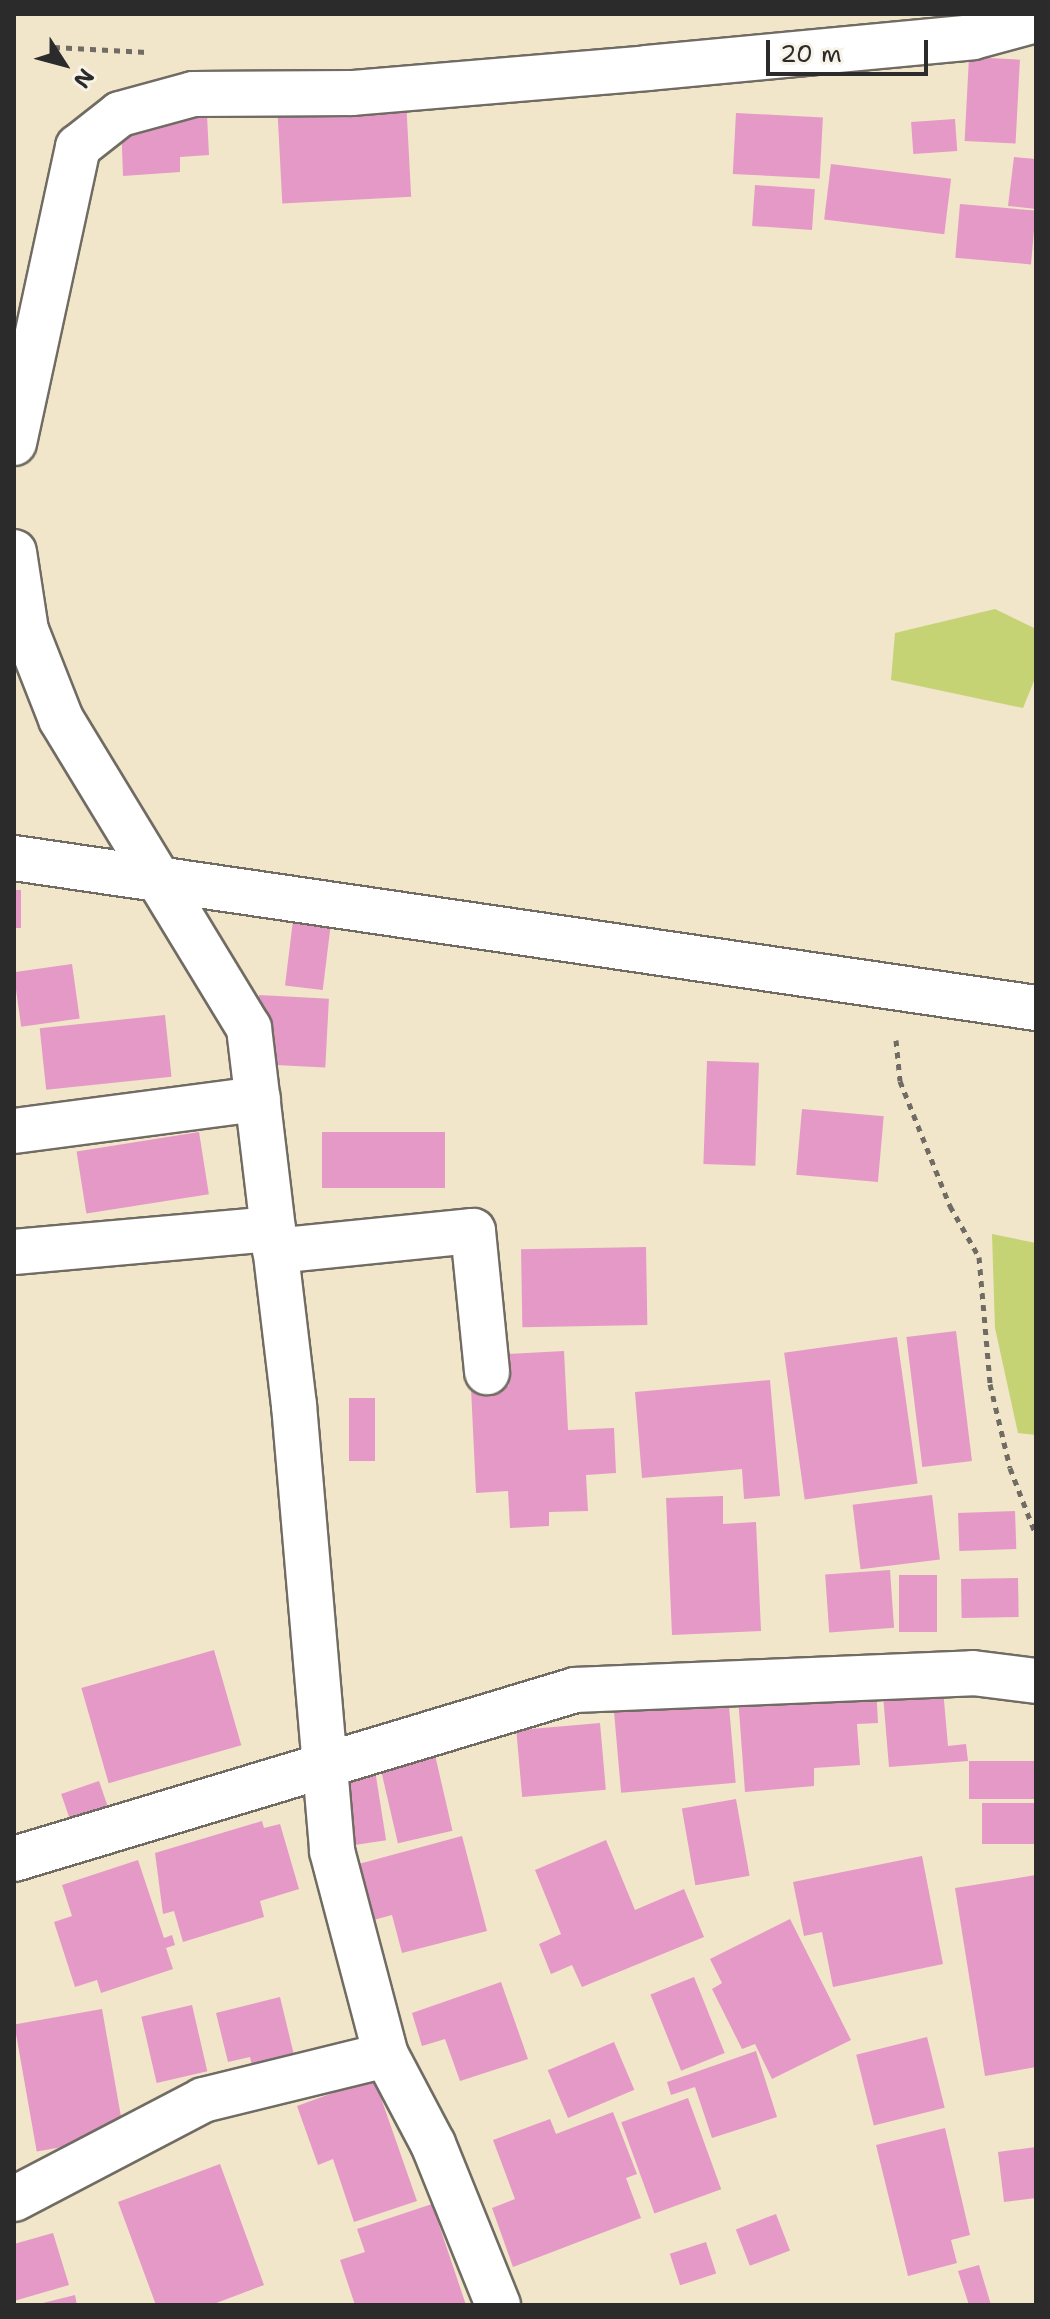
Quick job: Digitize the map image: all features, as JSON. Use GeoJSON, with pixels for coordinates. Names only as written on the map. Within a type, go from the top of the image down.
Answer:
{"type":"FeatureCollection","features":[{"type":"Feature","properties":{"kind":"street"},"geometry":{"type":"LineString","coordinates":[[14,443],[78,147],[120,114],[193,94],[352,93],[631,70],[973,37],[1036,20]]}},
{"type":"Feature","properties":{"kind":"street"},"geometry":{"type":"LineString","coordinates":[[14,552],[26,630],[61,719],[161,875],[249,1028],[274,1240],[332,1851],[386,2055],[433,2144],[498,2305]]}},
{"type":"Feature","properties":{"kind":"street"},"geometry":{"type":"LineString","coordinates":[[14,858],[161,875],[1036,1008]]}},
{"type":"Feature","properties":{"kind":"street"},"geometry":{"type":"LineString","coordinates":[[14,1131],[258,1099]]}},
{"type":"Feature","properties":{"kind":"street"},"geometry":{"type":"LineString","coordinates":[[14,1252],[473,1231],[487,1372]]}},
{"type":"Feature","properties":{"kind":"street"},"geometry":{"type":"LineString","coordinates":[[14,1859],[575,1690],[973,1673],[1036,1681]]}},
{"type":"Feature","properties":{"kind":"street"},"geometry":{"type":"LineString","coordinates":[[14,2199],[203,2100],[386,2055]]}},
{"type":"Feature","properties":{"kind":"path"},"geometry":{"type":"LineString","coordinates":[[891,987],[900,1081],[950,1206],[979,1257],[990,1384],[1010,1468],[1036,1535]]}},
{"type":"Feature","properties":{"kind":"green space"},"geometry":{"type":"Polygon","coordinates":[[[995,609],[1036,629],[1036,676],[1023,708],[891,680],[895,633],[995,609]]]}},
{"type":"Feature","properties":{"kind":"green space"},"geometry":{"type":"Polygon","coordinates":[[[992,1234],[1036,1243],[1036,1435],[1018,1433],[995,1328],[992,1234]]]}},
{"type":"Feature","properties":{"kind":"building"},"geometry":{"type":"Polygon","coordinates":[[[969,57],[1020,60],[1016,144],[965,141],[969,57]]]}},
{"type":"Feature","properties":{"kind":"building"},"geometry":{"type":"Polygon","coordinates":[[[406,99],[411,197],[282,204],[277,106],[406,99]]]}},
{"type":"Feature","properties":{"kind":"building"},"geometry":{"type":"Polygon","coordinates":[[[736,113],[823,118],[820,178],[733,174],[736,113]]]}},
{"type":"Feature","properties":{"kind":"building"},"geometry":{"type":"Polygon","coordinates":[[[207,115],[209,155],[180,157],[180,172],[123,176],[121,120],[207,115]]]}},
{"type":"Feature","properties":{"kind":"building"},"geometry":{"type":"Polygon","coordinates":[[[955,119],[957,151],[913,154],[911,122],[955,119]]]}},
{"type":"Feature","properties":{"kind":"building"},"geometry":{"type":"Polygon","coordinates":[[[1014,157],[1036,159],[1036,209],[1008,206],[1014,157]]]}},
{"type":"Feature","properties":{"kind":"building"},"geometry":{"type":"Polygon","coordinates":[[[831,164],[951,179],[944,234],[824,220],[831,164]]]}},
{"type":"Feature","properties":{"kind":"building"},"geometry":{"type":"Polygon","coordinates":[[[755,185],[815,189],[812,230],[752,226],[755,185]]]}},
{"type":"Feature","properties":{"kind":"building"},"geometry":{"type":"Polygon","coordinates":[[[960,204],[1036,211],[1031,264],[955,258],[960,204]]]}},
{"type":"Feature","properties":{"kind":"building"},"geometry":{"type":"Polygon","coordinates":[[[14,890],[21,890],[21,928],[14,928],[14,890]]]}},
{"type":"Feature","properties":{"kind":"building"},"geometry":{"type":"Polygon","coordinates":[[[295,904],[333,909],[323,990],[285,985],[295,904]]]}},
{"type":"Feature","properties":{"kind":"building"},"geometry":{"type":"Polygon","coordinates":[[[72,964],[80,1018],[21,1027],[14,972],[72,964]]]}},
{"type":"Feature","properties":{"kind":"building"},"geometry":{"type":"Polygon","coordinates":[[[259,995],[329,999],[325,1068],[255,1064],[259,995]]]}},
{"type":"Feature","properties":{"kind":"building"},"geometry":{"type":"Polygon","coordinates":[[[165,1015],[171,1077],[46,1090],[40,1028],[165,1015]]]}},
{"type":"Feature","properties":{"kind":"building"},"geometry":{"type":"Polygon","coordinates":[[[707,1061],[759,1063],[755,1166],[703,1164],[707,1061]]]}},
{"type":"Feature","properties":{"kind":"building"},"geometry":{"type":"Polygon","coordinates":[[[802,1109],[884,1116],[878,1182],[796,1175],[802,1109]]]}},
{"type":"Feature","properties":{"kind":"building"},"geometry":{"type":"Polygon","coordinates":[[[199,1132],[209,1194],[86,1214],[77,1151],[199,1132]]]}},
{"type":"Feature","properties":{"kind":"building"},"geometry":{"type":"Polygon","coordinates":[[[322,1132],[445,1132],[445,1188],[322,1188],[322,1132]]]}},
{"type":"Feature","properties":{"kind":"building"},"geometry":{"type":"Polygon","coordinates":[[[646,1247],[647,1325],[522,1327],[521,1249],[646,1247]]]}},
{"type":"Feature","properties":{"kind":"building"},"geometry":{"type":"Polygon","coordinates":[[[956,1331],[972,1461],[922,1467],[906,1337],[956,1331]]]}},
{"type":"Feature","properties":{"kind":"building"},"geometry":{"type":"Polygon","coordinates":[[[897,1337],[918,1484],[805,1499],[784,1353],[897,1337]]]}},
{"type":"Feature","properties":{"kind":"building"},"geometry":{"type":"Polygon","coordinates":[[[564,1351],[568,1430],[614,1428],[616,1473],[586,1475],[588,1511],[549,1512],[549,1526],[510,1528],[508,1491],[476,1493],[471,1388],[509,1386],[507,1354],[564,1351]]]}},
{"type":"Feature","properties":{"kind":"building"},"geometry":{"type":"Polygon","coordinates":[[[770,1380],[780,1496],[744,1499],[742,1469],[642,1478],[635,1392],[770,1380]]]}},
{"type":"Feature","properties":{"kind":"building"},"geometry":{"type":"Polygon","coordinates":[[[349,1398],[375,1398],[375,1461],[349,1461],[349,1398]]]}},
{"type":"Feature","properties":{"kind":"building"},"geometry":{"type":"Polygon","coordinates":[[[932,1495],[940,1560],[861,1569],[853,1505],[932,1495]]]}},
{"type":"Feature","properties":{"kind":"building"},"geometry":{"type":"Polygon","coordinates":[[[723,1496],[723,1524],[756,1522],[761,1631],[672,1635],[666,1498],[723,1496]]]}},
{"type":"Feature","properties":{"kind":"building"},"geometry":{"type":"Polygon","coordinates":[[[1015,1511],[1016,1549],[959,1551],[958,1513],[1015,1511]]]}},
{"type":"Feature","properties":{"kind":"building"},"geometry":{"type":"Polygon","coordinates":[[[890,1570],[894,1628],[829,1632],[825,1575],[890,1570]]]}},
{"type":"Feature","properties":{"kind":"building"},"geometry":{"type":"Polygon","coordinates":[[[899,1575],[937,1575],[937,1632],[899,1632],[899,1575]]]}},
{"type":"Feature","properties":{"kind":"building"},"geometry":{"type":"Polygon","coordinates":[[[1018,1578],[1019,1617],[962,1618],[961,1579],[1018,1578]]]}},
{"type":"Feature","properties":{"kind":"building"},"geometry":{"type":"Polygon","coordinates":[[[214,1650],[241,1745],[109,1783],[81,1688],[214,1650]]]}},
{"type":"Feature","properties":{"kind":"building"},"geometry":{"type":"Polygon","coordinates":[[[876,1686],[878,1723],[857,1724],[860,1765],[814,1768],[814,1786],[745,1792],[738,1697],[876,1686]]]}},
{"type":"Feature","properties":{"kind":"building"},"geometry":{"type":"Polygon","coordinates":[[[943,1689],[948,1746],[966,1744],[968,1761],[889,1767],[883,1695],[943,1689]]]}},
{"type":"Feature","properties":{"kind":"building"},"geometry":{"type":"Polygon","coordinates":[[[728,1695],[736,1783],[621,1793],[613,1705],[728,1695]]]}},
{"type":"Feature","properties":{"kind":"building"},"geometry":{"type":"Polygon","coordinates":[[[600,1723],[606,1790],[522,1797],[516,1730],[600,1723]]]}},
{"type":"Feature","properties":{"kind":"building"},"geometry":{"type":"Polygon","coordinates":[[[432,1742],[452,1831],[398,1843],[377,1755],[432,1742]]]}},
{"type":"Feature","properties":{"kind":"building"},"geometry":{"type":"Polygon","coordinates":[[[969,1761],[1036,1761],[1036,1799],[969,1799],[969,1761]]]}},
{"type":"Feature","properties":{"kind":"building"},"geometry":{"type":"Polygon","coordinates":[[[375,1770],[386,1840],[352,1846],[340,1775],[375,1770]]]}},
{"type":"Feature","properties":{"kind":"building"},"geometry":{"type":"Polygon","coordinates":[[[99,1781],[110,1813],[72,1826],[61,1794],[99,1781]]]}},
{"type":"Feature","properties":{"kind":"building"},"geometry":{"type":"Polygon","coordinates":[[[736,1799],[750,1876],[695,1885],[682,1809],[736,1799]]]}},
{"type":"Feature","properties":{"kind":"building"},"geometry":{"type":"Polygon","coordinates":[[[982,1803],[1036,1803],[1036,1844],[982,1844],[982,1803]]]}},
{"type":"Feature","properties":{"kind":"building"},"geometry":{"type":"Polygon","coordinates":[[[262,1821],[264,1828],[280,1824],[299,1889],[260,1901],[264,1917],[183,1942],[174,1911],[163,1914],[155,1853],[262,1821]]]}},
{"type":"Feature","properties":{"kind":"building"},"geometry":{"type":"Polygon","coordinates":[[[462,1836],[487,1931],[402,1953],[392,1915],[370,1921],[355,1865],[462,1836]]]}},
{"type":"Feature","properties":{"kind":"building"},"geometry":{"type":"Polygon","coordinates":[[[606,1840],[635,1910],[684,1889],[704,1937],[582,1987],[572,1965],[551,1974],[539,1944],[561,1934],[535,1870],[606,1840]]]}},
{"type":"Feature","properties":{"kind":"building"},"geometry":{"type":"Polygon","coordinates":[[[922,1856],[943,1964],[833,1987],[822,1932],[804,1936],[793,1882],[922,1856]]]}},
{"type":"Feature","properties":{"kind":"building"},"geometry":{"type":"Polygon","coordinates":[[[138,1860],[164,1938],[172,1935],[175,1945],[166,1948],[173,1969],[101,1993],[97,1980],[75,1987],[54,1922],[72,1916],[62,1885],[138,1860]]]}},
{"type":"Feature","properties":{"kind":"building"},"geometry":{"type":"Polygon","coordinates":[[[1036,1875],[1036,2067],[985,2076],[955,1888],[1036,1875]]]}},
{"type":"Feature","properties":{"kind":"building"},"geometry":{"type":"Polygon","coordinates":[[[790,1919],[851,2040],[772,2079],[755,2044],[742,2049],[712,1989],[722,1983],[710,1959],[790,1919]]]}},
{"type":"Feature","properties":{"kind":"building"},"geometry":{"type":"Polygon","coordinates":[[[694,1977],[725,2053],[681,2071],[650,1995],[694,1977]]]}},
{"type":"Feature","properties":{"kind":"building"},"geometry":{"type":"Polygon","coordinates":[[[501,1982],[528,2059],[460,2081],[445,2039],[422,2046],[412,2013],[501,1982]]]}},
{"type":"Feature","properties":{"kind":"building"},"geometry":{"type":"Polygon","coordinates":[[[280,1997],[300,2080],[258,2090],[250,2057],[228,2062],[216,2013],[280,1997]]]}},
{"type":"Feature","properties":{"kind":"building"},"geometry":{"type":"Polygon","coordinates":[[[192,2005],[207,2071],[157,2083],[141,2017],[192,2005]]]}},
{"type":"Feature","properties":{"kind":"building"},"geometry":{"type":"Polygon","coordinates":[[[102,2009],[124,2136],[37,2151],[14,2024],[102,2009]]]}},
{"type":"Feature","properties":{"kind":"building"},"geometry":{"type":"Polygon","coordinates":[[[927,2037],[945,2108],[874,2125],[856,2055],[927,2037]]]}},
{"type":"Feature","properties":{"kind":"building"},"geometry":{"type":"Polygon","coordinates":[[[614,2042],[634,2090],[568,2118],[548,2070],[614,2042]]]}},
{"type":"Feature","properties":{"kind":"building"},"geometry":{"type":"Polygon","coordinates":[[[756,2051],[777,2117],[712,2138],[695,2087],[671,2095],[667,2082],[756,2051]]]}},
{"type":"Feature","properties":{"kind":"building"},"geometry":{"type":"Polygon","coordinates":[[[374,2078],[417,2201],[354,2222],[333,2159],[318,2165],[297,2106],[374,2078]]]}},
{"type":"Feature","properties":{"kind":"building"},"geometry":{"type":"Polygon","coordinates":[[[688,2098],[721,2189],[654,2213],[621,2122],[688,2098]]]}},
{"type":"Feature","properties":{"kind":"building"},"geometry":{"type":"Polygon","coordinates":[[[613,2112],[637,2174],[626,2178],[641,2218],[513,2267],[492,2208],[515,2199],[493,2140],[550,2119],[556,2134],[613,2112]]]}},
{"type":"Feature","properties":{"kind":"building"},"geometry":{"type":"Polygon","coordinates":[[[945,2128],[970,2235],[951,2240],[957,2263],[908,2276],[876,2145],[945,2128]]]}},
{"type":"Feature","properties":{"kind":"building"},"geometry":{"type":"Polygon","coordinates":[[[1036,2147],[1036,2198],[1004,2202],[998,2152],[1036,2147]]]}},
{"type":"Feature","properties":{"kind":"building"},"geometry":{"type":"Polygon","coordinates":[[[220,2164],[264,2285],[211,2305],[156,2305],[118,2202],[220,2164]]]}},
{"type":"Feature","properties":{"kind":"building"},"geometry":{"type":"Polygon","coordinates":[[[432,2204],[466,2305],[355,2305],[340,2260],[365,2252],[357,2229],[432,2204]]]}},
{"type":"Feature","properties":{"kind":"building"},"geometry":{"type":"Polygon","coordinates":[[[776,2214],[790,2250],[750,2266],[736,2229],[776,2214]]]}},
{"type":"Feature","properties":{"kind":"building"},"geometry":{"type":"Polygon","coordinates":[[[53,2233],[69,2285],[14,2301],[14,2244],[53,2233]]]}},
{"type":"Feature","properties":{"kind":"building"},"geometry":{"type":"Polygon","coordinates":[[[706,2242],[716,2273],[680,2285],[670,2254],[706,2242]]]}},
{"type":"Feature","properties":{"kind":"building"},"geometry":{"type":"Polygon","coordinates":[[[979,2265],[991,2305],[969,2305],[958,2271],[979,2265]]]}},
{"type":"Feature","properties":{"kind":"building"},"geometry":{"type":"Polygon","coordinates":[[[75,2295],[77,2305],[39,2305],[39,2304],[75,2295]]]}}]}
